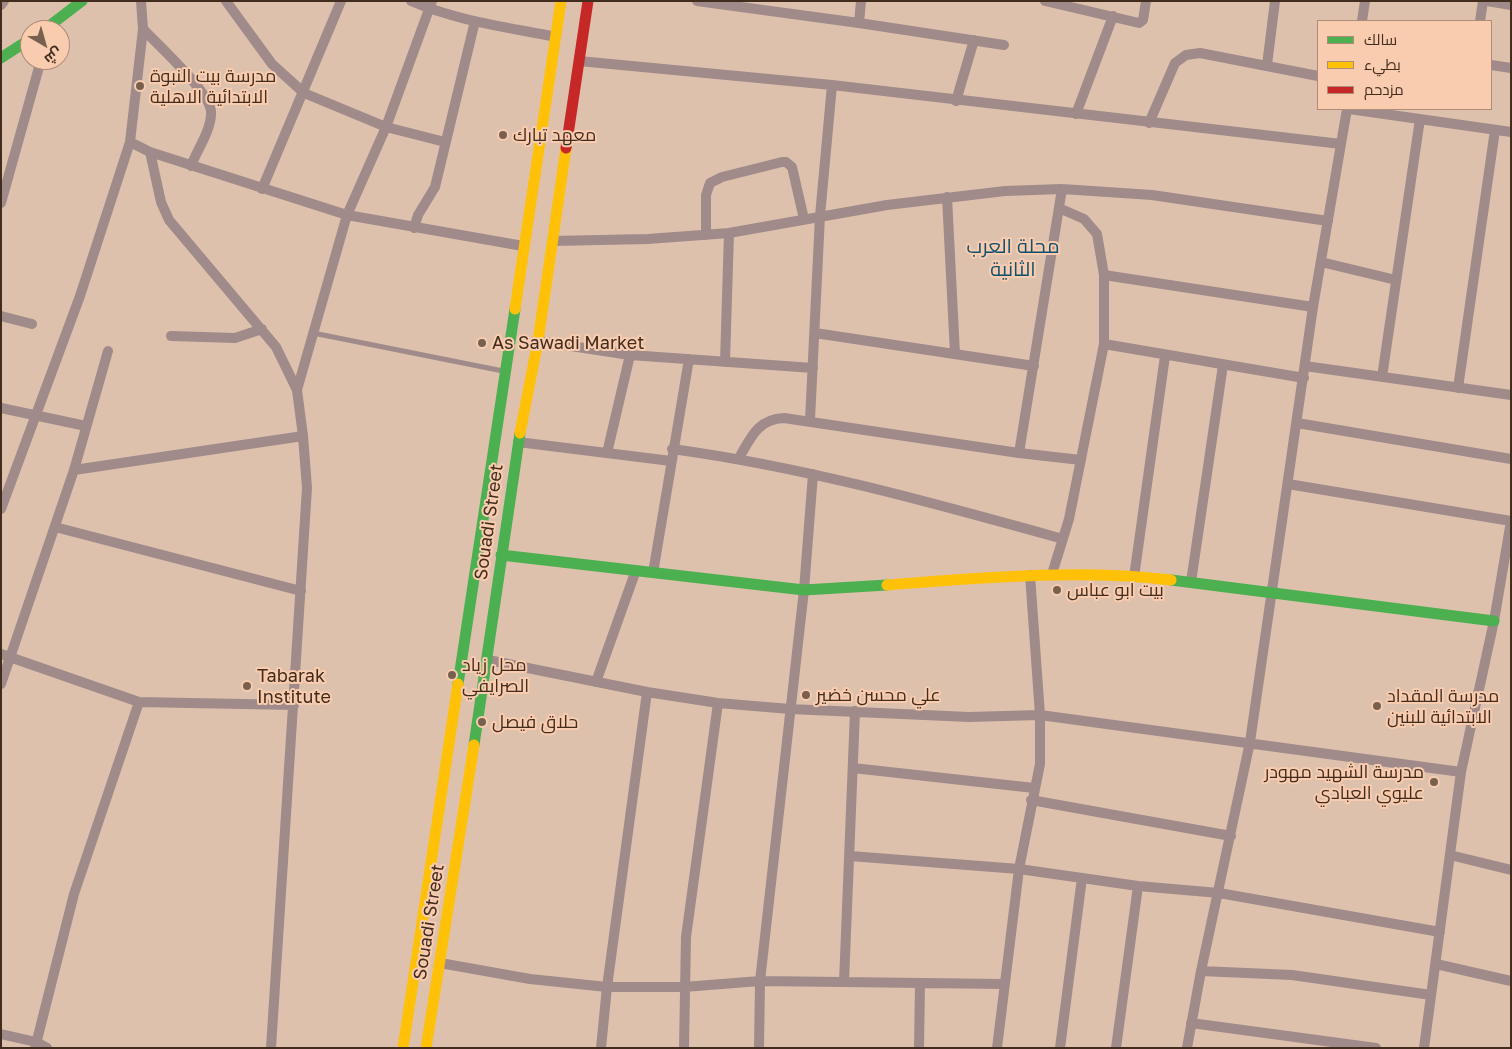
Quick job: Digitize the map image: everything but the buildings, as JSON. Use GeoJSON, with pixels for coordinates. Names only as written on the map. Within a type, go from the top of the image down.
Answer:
{"type":"FeatureCollection","features":[{"type":"Feature","properties":{"kind":"main road"},"geometry":{"type":"LineString","coordinates":[[58,20],[82,1]]}},
{"type":"Feature","properties":{"kind":"main road","name":"Souadi Street"},"geometry":{"type":"LineString","coordinates":[[426,1048],[488,660],[518,442],[517,374],[523,246],[560,1]]}},
{"type":"Feature","properties":{"kind":"main road","name":"Souadi Street"},"geometry":{"type":"LineString","coordinates":[[403,1048],[517,374],[538,341],[588,1]]}},
{"type":"Feature","properties":{"kind":"main road"},"geometry":{"type":"LineString","coordinates":[[2,56],[20,45]]}},
{"type":"Feature","properties":{"kind":"main road"},"geometry":{"type":"LineString","coordinates":[[501,555],[804,590],[1052,574],[1134,577],[1274,591],[1494,622]]}},
{"type":"Feature","properties":{"kind":"street"},"geometry":{"type":"LineString","coordinates":[[1,5],[4,1]]}},
{"type":"Feature","properties":{"kind":"street"},"geometry":{"type":"LineString","coordinates":[[1,508],[4,493],[37,416],[80,296],[130,142],[143,29],[142,1]]}},
{"type":"Feature","properties":{"kind":"street"},"geometry":{"type":"LineString","coordinates":[[226,1],[272,64],[304,93],[386,127],[445,142]]}},
{"type":"Feature","properties":{"kind":"street"},"geometry":{"type":"LineString","coordinates":[[262,189],[304,93],[341,1]]}},
{"type":"Feature","properties":{"kind":"street"},"geometry":{"type":"LineString","coordinates":[[411,1],[431,5],[475,21],[556,37]]}},
{"type":"Feature","properties":{"kind":"street"},"geometry":{"type":"LineString","coordinates":[[697,1],[1004,45]]}},
{"type":"Feature","properties":{"kind":"street"},"geometry":{"type":"LineString","coordinates":[[859,23],[861,1]]}},
{"type":"Feature","properties":{"kind":"street"},"geometry":{"type":"LineString","coordinates":[[1045,1],[1139,23],[1143,20],[1146,1]]}},
{"type":"Feature","properties":{"kind":"street"},"geometry":{"type":"LineString","coordinates":[[1267,65],[1274,1]]}},
{"type":"Feature","properties":{"kind":"street"},"geometry":{"type":"LineString","coordinates":[[1362,20],[1365,1]]}},
{"type":"Feature","properties":{"kind":"street"},"geometry":{"type":"LineString","coordinates":[[1480,20],[1483,1]]}},
{"type":"Feature","properties":{"kind":"street"},"geometry":{"type":"LineString","coordinates":[[1487,1],[1511,5]]}},
{"type":"Feature","properties":{"kind":"street"},"geometry":{"type":"LineString","coordinates":[[297,390],[347,215],[386,127],[431,5]]}},
{"type":"Feature","properties":{"kind":"street"},"geometry":{"type":"LineString","coordinates":[[1076,114],[1113,16]]}},
{"type":"Feature","properties":{"kind":"street"},"geometry":{"type":"LineString","coordinates":[[414,228],[418,215],[433,194],[475,21]]}},
{"type":"Feature","properties":{"kind":"street"},"geometry":{"type":"LineString","coordinates":[[143,29],[201,90],[211,105],[210,121],[191,166]]}},
{"type":"Feature","properties":{"kind":"street"},"geometry":{"type":"LineString","coordinates":[[956,101],[974,40]]}},
{"type":"Feature","properties":{"kind":"street"},"geometry":{"type":"LineString","coordinates":[[1150,123],[1175,63],[1186,55],[1200,53],[1317,76]]}},
{"type":"Feature","properties":{"kind":"street"},"geometry":{"type":"LineString","coordinates":[[579,61],[832,85],[956,101],[1341,144]]}},
{"type":"Feature","properties":{"kind":"street"},"geometry":{"type":"LineString","coordinates":[[1492,65],[1511,68]]}},
{"type":"Feature","properties":{"kind":"street"},"geometry":{"type":"LineString","coordinates":[[1,203],[3,190],[38,70]]}},
{"type":"Feature","properties":{"kind":"street"},"geometry":{"type":"LineString","coordinates":[[810,420],[820,216],[832,85]]}},
{"type":"Feature","properties":{"kind":"street"},"geometry":{"type":"LineString","coordinates":[[1187,1048],[1201,972],[1250,742],[1274,591],[1313,307],[1348,110]]}},
{"type":"Feature","properties":{"kind":"street"},"geometry":{"type":"LineString","coordinates":[[1355,110],[1511,132]]}},
{"type":"Feature","properties":{"kind":"street"},"geometry":{"type":"LineString","coordinates":[[1382,377],[1420,119]]}},
{"type":"Feature","properties":{"kind":"street"},"geometry":{"type":"LineString","coordinates":[[1458,388],[1495,130]]}},
{"type":"Feature","properties":{"kind":"street"},"geometry":{"type":"LineString","coordinates":[[130,142],[150,152],[191,166],[347,215],[523,246]]}},
{"type":"Feature","properties":{"kind":"street"},"geometry":{"type":"LineString","coordinates":[[150,152],[161,202],[169,220],[184,241],[276,347],[297,390],[307,488],[302,591],[271,1048]]}},
{"type":"Feature","properties":{"kind":"street"},"geometry":{"type":"LineString","coordinates":[[706,235],[706,195],[710,183],[722,176],[782,162],[790,163],[792,167],[804,219]]}},
{"type":"Feature","properties":{"kind":"street"},"geometry":{"type":"LineString","coordinates":[[552,241],[648,239],[729,233],[820,216],[947,197],[1005,191],[1062,189],[1152,195],[1328,221]]}},
{"type":"Feature","properties":{"kind":"street"},"geometry":{"type":"LineString","coordinates":[[1019,453],[1062,189]]}},
{"type":"Feature","properties":{"kind":"street"},"geometry":{"type":"LineString","coordinates":[[947,197],[955,354]]}},
{"type":"Feature","properties":{"kind":"street"},"geometry":{"type":"LineString","coordinates":[[1052,574],[1063,539],[1081,460],[1104,344],[1104,275],[1100,244],[1092,225],[1084,219],[1059,208]]}},
{"type":"Feature","properties":{"kind":"street"},"geometry":{"type":"LineString","coordinates":[[725,362],[729,233]]}},
{"type":"Feature","properties":{"kind":"street"},"geometry":{"type":"LineString","coordinates":[[1321,262],[1396,280]]}},
{"type":"Feature","properties":{"kind":"street"},"geometry":{"type":"LineString","coordinates":[[1104,275],[1313,307]]}},
{"type":"Feature","properties":{"kind":"street"},"geometry":{"type":"LineString","coordinates":[[1,316],[32,324]]}},
{"type":"Feature","properties":{"kind":"street"},"geometry":{"type":"LineString","coordinates":[[171,336],[235,338],[262,329]]}},
{"type":"Feature","properties":{"kind":"street"},"geometry":{"type":"LineString","coordinates":[[815,333],[1034,366]]}},
{"type":"Feature","properties":{"kind":"street"},"geometry":{"type":"LineString","coordinates":[[538,341],[630,355],[812,368]]}},
{"type":"Feature","properties":{"kind":"street"},"geometry":{"type":"LineString","coordinates":[[1104,344],[1165,356],[1304,378]]}},
{"type":"Feature","properties":{"kind":"street"},"geometry":{"type":"LineString","coordinates":[[1,684],[6,656],[55,527],[74,470],[108,350]]}},
{"type":"Feature","properties":{"kind":"street"},"geometry":{"type":"LineString","coordinates":[[607,453],[630,355]]}},
{"type":"Feature","properties":{"kind":"street"},"geometry":{"type":"LineString","coordinates":[[1134,577],[1165,356]]}},
{"type":"Feature","properties":{"kind":"street"},"geometry":{"type":"LineString","coordinates":[[653,573],[672,449],[689,360]]}},
{"type":"Feature","properties":{"kind":"street"},"geometry":{"type":"LineString","coordinates":[[1191,582],[1223,365]]}},
{"type":"Feature","properties":{"kind":"street"},"geometry":{"type":"LineString","coordinates":[[1305,366],[1511,395]]}},
{"type":"Feature","properties":{"kind":"street"},"geometry":{"type":"LineString","coordinates":[[1,408],[86,426]]}},
{"type":"Feature","properties":{"kind":"street"},"geometry":{"type":"LineString","coordinates":[[740,458],[751,437],[764,422],[779,418],[810,420],[1019,453],[1081,460]]}},
{"type":"Feature","properties":{"kind":"street"},"geometry":{"type":"LineString","coordinates":[[1297,423],[1511,459]]}},
{"type":"Feature","properties":{"kind":"street"},"geometry":{"type":"LineString","coordinates":[[74,470],[303,436]]}},
{"type":"Feature","properties":{"kind":"street"},"geometry":{"type":"LineString","coordinates":[[518,442],[671,461]]}},
{"type":"Feature","properties":{"kind":"street"},"geometry":{"type":"LineString","coordinates":[[672,449],[740,458],[882,489],[1063,539]]}},
{"type":"Feature","properties":{"kind":"street"},"geometry":{"type":"LineString","coordinates":[[759,1048],[760,981],[804,590],[813,474]]}},
{"type":"Feature","properties":{"kind":"street"},"geometry":{"type":"LineString","coordinates":[[1288,484],[1511,521],[1494,622],[1461,772],[1424,1048]]}},
{"type":"Feature","properties":{"kind":"street"},"geometry":{"type":"LineString","coordinates":[[55,527],[302,591]]}},
{"type":"Feature","properties":{"kind":"street"},"geometry":{"type":"LineString","coordinates":[[596,682],[636,570]]}},
{"type":"Feature","properties":{"kind":"street"},"geometry":{"type":"LineString","coordinates":[[997,1048],[1019,869],[1031,800],[1040,764],[1040,715],[1030,575]]}},
{"type":"Feature","properties":{"kind":"street"},"geometry":{"type":"LineString","coordinates":[[6,656],[139,702],[294,706]]}},
{"type":"Feature","properties":{"kind":"street"},"geometry":{"type":"LineString","coordinates":[[488,660],[647,692],[718,703],[790,709],[970,717],[1040,715],[1461,772]]}},
{"type":"Feature","properties":{"kind":"street"},"geometry":{"type":"LineString","coordinates":[[602,1048],[607,988],[647,692]]}},
{"type":"Feature","properties":{"kind":"street"},"geometry":{"type":"LineString","coordinates":[[36,1045],[74,894],[139,702]]}},
{"type":"Feature","properties":{"kind":"street"},"geometry":{"type":"LineString","coordinates":[[684,1048],[686,937],[718,703]]}},
{"type":"Feature","properties":{"kind":"street"},"geometry":{"type":"LineString","coordinates":[[844,982],[855,711]]}},
{"type":"Feature","properties":{"kind":"street"},"geometry":{"type":"LineString","coordinates":[[853,768],[1034,788]]}},
{"type":"Feature","properties":{"kind":"street"},"geometry":{"type":"LineString","coordinates":[[1031,800],[1231,836]]}},
{"type":"Feature","properties":{"kind":"street"},"geometry":{"type":"LineString","coordinates":[[1450,855],[1511,870]]}},
{"type":"Feature","properties":{"kind":"street"},"geometry":{"type":"LineString","coordinates":[[850,856],[1019,869],[1138,886],[1219,893],[1440,932]]}},
{"type":"Feature","properties":{"kind":"street"},"geometry":{"type":"LineString","coordinates":[[1060,1048],[1082,878]]}},
{"type":"Feature","properties":{"kind":"street"},"geometry":{"type":"LineString","coordinates":[[1116,1048],[1138,886]]}},
{"type":"Feature","properties":{"kind":"street"},"geometry":{"type":"LineString","coordinates":[[440,962],[530,980],[607,988],[684,987],[760,981],[1004,984]]}},
{"type":"Feature","properties":{"kind":"street"},"geometry":{"type":"LineString","coordinates":[[1436,964],[1511,981]]}},
{"type":"Feature","properties":{"kind":"street"},"geometry":{"type":"LineString","coordinates":[[1201,972],[1292,975],[1431,994]]}},
{"type":"Feature","properties":{"kind":"street"},"geometry":{"type":"LineString","coordinates":[[918,1048],[920,983]]}},
{"type":"Feature","properties":{"kind":"street"},"geometry":{"type":"LineString","coordinates":[[1191,1023],[1376,1048]]}},
{"type":"Feature","properties":{"kind":"street"},"geometry":{"type":"LineString","coordinates":[[1,1034],[47,1048]]}},
{"type":"Feature","properties":{"kind":"lane"},"geometry":{"type":"LineString","coordinates":[[312,333],[517,374]]}},
{"type":"Feature","properties":{"kind":"traffic: fast"},"geometry":{"type":"LineString","coordinates":[[57,20],[82,1]]}},
{"type":"Feature","properties":{"kind":"traffic: fast"},"geometry":{"type":"LineString","coordinates":[[1,58],[20,46]]}},
{"type":"Feature","properties":{"kind":"traffic: fast"},"geometry":{"type":"LineString","coordinates":[[458,684],[515,309]]}},
{"type":"Feature","properties":{"kind":"traffic: fast"},"geometry":{"type":"LineString","coordinates":[[474,745],[520,433]]}},
{"type":"Feature","properties":{"kind":"traffic: fast"},"geometry":{"type":"LineString","coordinates":[[501,555],[804,590],[887,585]]}},
{"type":"Feature","properties":{"kind":"traffic: fast"},"geometry":{"type":"LineString","coordinates":[[1171,580],[1494,621]]}},
{"type":"Feature","properties":{"kind":"traffic: slow"},"geometry":{"type":"LineString","coordinates":[[515,309],[561,1]]}},
{"type":"Feature","properties":{"kind":"traffic: slow"},"geometry":{"type":"LineString","coordinates":[[520,433],[538,341],[566,148]]}},
{"type":"Feature","properties":{"kind":"traffic: slow"},"geometry":{"type":"LineString","coordinates":[[887,585],[993,577],[1064,575],[1100,575],[1171,580]]}},
{"type":"Feature","properties":{"kind":"traffic: slow"},"geometry":{"type":"LineString","coordinates":[[403,1048],[458,684]]}},
{"type":"Feature","properties":{"kind":"traffic: slow"},"geometry":{"type":"LineString","coordinates":[[426,1048],[474,745]]}},
{"type":"Feature","properties":{"kind":"traffic: jam"},"geometry":{"type":"LineString","coordinates":[[566,148],[588,1]]}},
{"type":"Feature","properties":{"kind":"place","name":"مدرسة بيت النبوة الابتدائية الاهلية"},"geometry":{"type":"Point","coordinates":[140,86]}},
{"type":"Feature","properties":{"kind":"place","name":"معهد تبارك"},"geometry":{"type":"Point","coordinates":[503,135]}},
{"type":"Feature","properties":{"kind":"place","name":"As Sawadi Market"},"geometry":{"type":"Point","coordinates":[482,343]}},
{"type":"Feature","properties":{"kind":"place","name":"بيت ابو عباس"},"geometry":{"type":"Point","coordinates":[1057,590]}},
{"type":"Feature","properties":{"kind":"place","name":"محل زياد الصرايفي"},"geometry":{"type":"Point","coordinates":[452,675]}},
{"type":"Feature","properties":{"kind":"place","name":"Tabarak Institute"},"geometry":{"type":"Point","coordinates":[247,686]}},
{"type":"Feature","properties":{"kind":"place","name":"علي محسن خضير"},"geometry":{"type":"Point","coordinates":[806,695]}},
{"type":"Feature","properties":{"kind":"place","name":"مدرسة المقداد الابتدائية للبنين"},"geometry":{"type":"Point","coordinates":[1377,706]}},
{"type":"Feature","properties":{"kind":"place","name":"حلاق فيصل"},"geometry":{"type":"Point","coordinates":[482,722]}},
{"type":"Feature","properties":{"kind":"place","name":"مدرسة الشهيد مهودر عليوي العبادي"},"geometry":{"type":"Point","coordinates":[1434,782]}},
{"type":"Feature","properties":{"kind":"district","name":"محلة العرب الثانية"},"geometry":{"type":"Point","coordinates":[1013,258]}}]}
